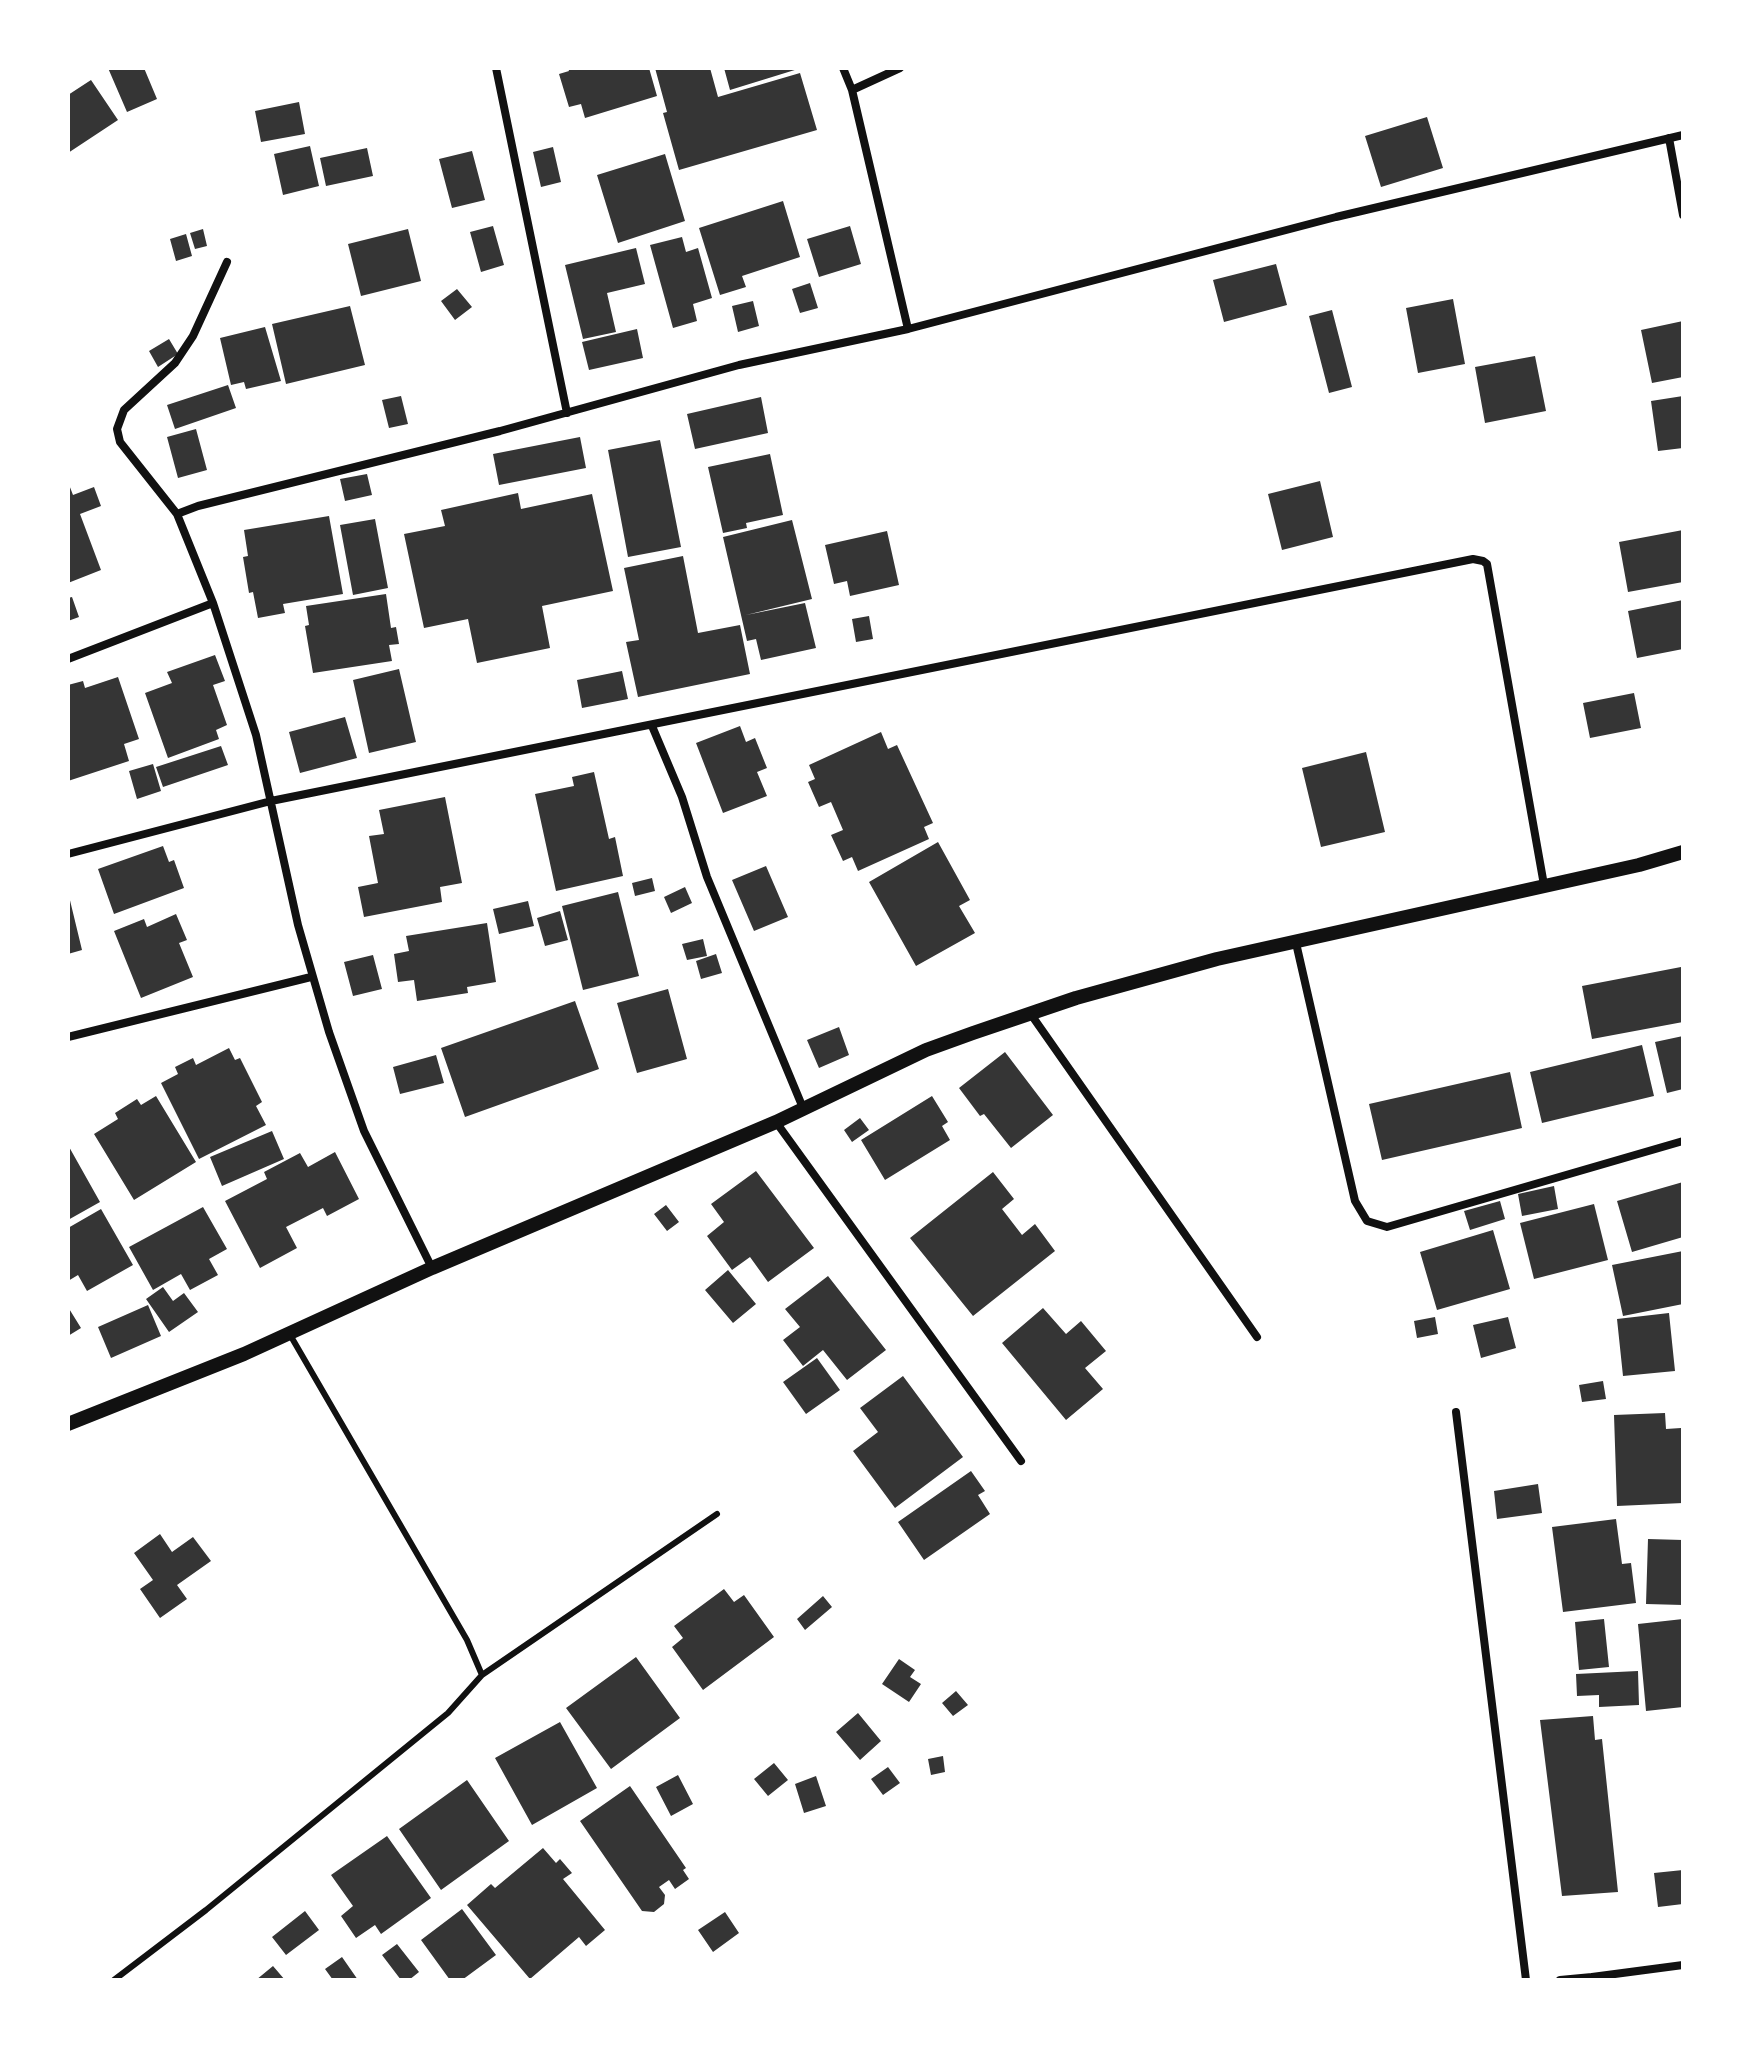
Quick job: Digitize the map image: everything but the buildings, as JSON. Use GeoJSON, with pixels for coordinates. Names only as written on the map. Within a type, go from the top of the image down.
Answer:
{"type":"FeatureCollection","features":[{"type":"Feature","properties":{"kind":"street"},"geometry":{"type":"LineString","coordinates":[[496,68],[567,413]]}},
{"type":"Feature","properties":{"kind":"street"},"geometry":{"type":"LineString","coordinates":[[843,68],[852,90],[908,329]]}},
{"type":"Feature","properties":{"kind":"street"},"geometry":{"type":"LineString","coordinates":[[852,90],[900,68]]}},
{"type":"Feature","properties":{"kind":"street"},"geometry":{"type":"LineString","coordinates":[[177,514],[739,365],[908,329],[1320,220],[1683,135]]}},
{"type":"Feature","properties":{"kind":"street"},"geometry":{"type":"LineString","coordinates":[[1669,138],[1683,215]]}},
{"type":"Feature","properties":{"kind":"street"},"geometry":{"type":"LineString","coordinates":[[227,262],[193,336],[175,363],[124,410],[117,429],[120,442],[177,514],[213,603],[256,735],[311,977],[364,1131],[432,1268]]}},
{"type":"Feature","properties":{"kind":"street"},"geometry":{"type":"LineString","coordinates":[[68,854],[271,801],[1473,559],[1487,564],[1544,885]]}},
{"type":"Feature","properties":{"kind":"street"},"geometry":{"type":"LineString","coordinates":[[68,659],[213,603]]}},
{"type":"Feature","properties":{"kind":"street"},"geometry":{"type":"LineString","coordinates":[[652,726],[682,797],[707,877],[803,1108]]}},
{"type":"Feature","properties":{"kind":"street"},"geometry":{"type":"LineString","coordinates":[[68,1424],[174,1383],[432,1268],[776,1122],[926,1050],[1030,1013],[1217,959],[1639,865],[1683,852]]}},
{"type":"Feature","properties":{"kind":"street"},"geometry":{"type":"LineString","coordinates":[[1296,943],[1355,1201],[1367,1221],[1387,1227],[1683,1141]]}},
{"type":"Feature","properties":{"kind":"street"},"geometry":{"type":"LineString","coordinates":[[68,1037],[311,977]]}},
{"type":"Feature","properties":{"kind":"street"},"geometry":{"type":"LineString","coordinates":[[1030,1013],[1257,1337]]}},
{"type":"Feature","properties":{"kind":"street"},"geometry":{"type":"LineString","coordinates":[[776,1122],[1021,1461]]}},
{"type":"Feature","properties":{"kind":"street"},"geometry":{"type":"LineString","coordinates":[[1456,1412],[1526,1980]]}},
{"type":"Feature","properties":{"kind":"street"},"geometry":{"type":"LineString","coordinates":[[1560,1980],[1683,1965]]}},
{"type":"Feature","properties":{"kind":"lane"},"geometry":{"type":"LineString","coordinates":[[289,1333],[467,1640],[482,1675]]}},
{"type":"Feature","properties":{"kind":"lane"},"geometry":{"type":"LineString","coordinates":[[114,1980],[206,1910],[448,1713],[482,1675],[717,1514]]}}]}
